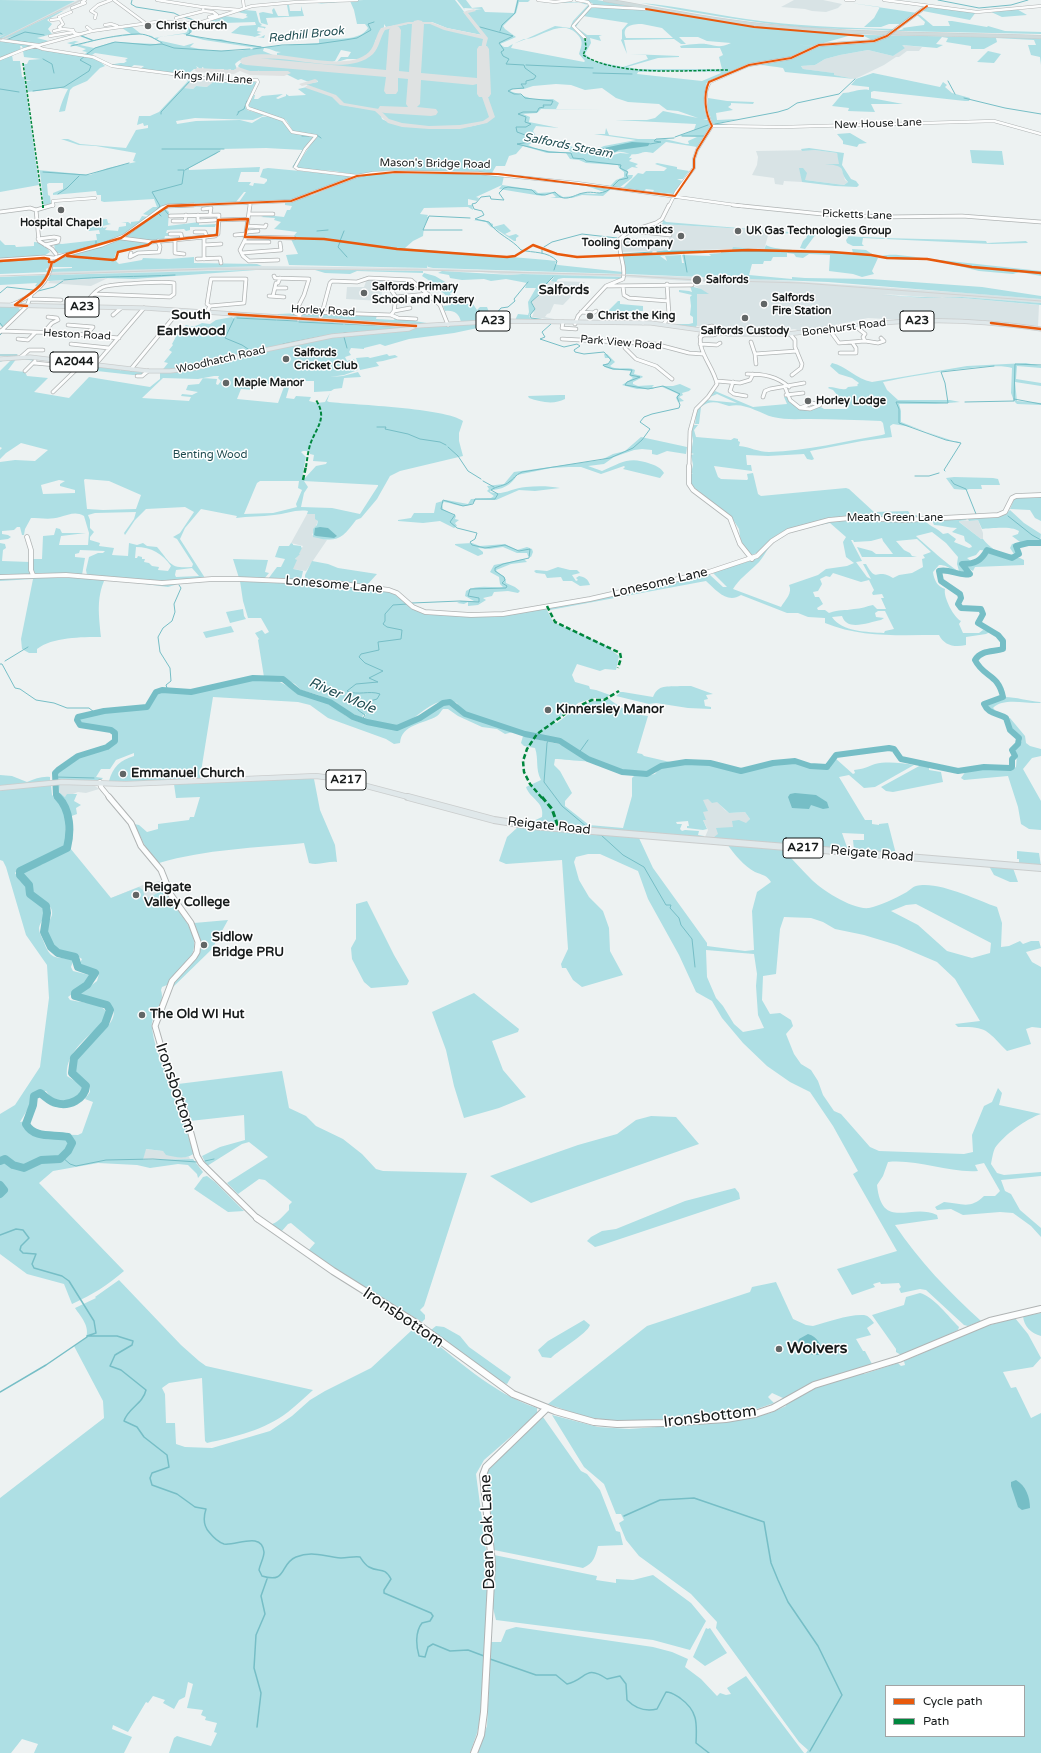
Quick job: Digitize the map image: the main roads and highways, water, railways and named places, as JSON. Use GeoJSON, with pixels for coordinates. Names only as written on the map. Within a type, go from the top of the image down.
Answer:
{"type":"FeatureCollection","features":[{"type":"Feature","properties":{"kind":"highway"},"geometry":{"type":"LineString","coordinates":[[605,0],[780,27],[851,32],[1041,36]]}},
{"type":"Feature","properties":{"kind":"highway"},"geometry":{"type":"LineString","coordinates":[[615,0],[782,26],[860,31],[1041,36]]}},
{"type":"Feature","properties":{"kind":"main road","name":"Horley Road"},"geometry":{"type":"LineString","coordinates":[[0,305],[17,305],[30,301],[33,306],[121,308],[229,314]]}},
{"type":"Feature","properties":{"kind":"main road"},"geometry":{"type":"LineString","coordinates":[[23,311],[33,306]]}},
{"type":"Feature","properties":{"kind":"main road","name":"Horley Road"},"geometry":{"type":"LineString","coordinates":[[144,309],[178,312],[299,317],[416,326]]}},
{"type":"Feature","properties":{"kind":"main road","name":"A23"},"geometry":{"type":"LineString","coordinates":[[416,326],[495,321],[643,323],[664,324],[701,333]]}},
{"type":"Feature","properties":{"kind":"main road","name":"Bonehurst Road"},"geometry":{"type":"LineString","coordinates":[[701,333],[761,336],[912,321],[996,323],[1041,329]]}},
{"type":"Feature","properties":{"kind":"main road","name":"A23"},"geometry":{"type":"LineString","coordinates":[[576,322],[652,325],[701,333]]}},
{"type":"Feature","properties":{"kind":"main road","name":"Woodhatch Road"},"geometry":{"type":"LineString","coordinates":[[0,359],[21,356],[148,371],[170,372],[317,338],[354,333],[409,329],[416,326]]}},
{"type":"Feature","properties":{"kind":"main road","name":"Bonehurst Road"},"geometry":{"type":"LineString","coordinates":[[701,333],[714,334]]}},
{"type":"Feature","properties":{"kind":"main road","name":"Reigate Road"},"geometry":{"type":"LineString","coordinates":[[0,788],[62,782],[126,784],[304,776],[326,777],[362,784],[494,820],[532,826],[1041,868]]}},
{"type":"Feature","properties":{"kind":"waterway"},"geometry":{"type":"LineString","coordinates":[[132,0],[131,4],[136,7],[174,13],[180,16]]}},
{"type":"Feature","properties":{"kind":"waterway","name":"Salfords Stream"},"geometry":{"type":"LineString","coordinates":[[500,31],[502,25],[515,13],[518,0]]}},
{"type":"Feature","properties":{"kind":"waterway"},"geometry":{"type":"LineString","coordinates":[[938,0],[979,8],[1011,5],[1028,0]]}},
{"type":"Feature","properties":{"kind":"waterway"},"geometry":{"type":"LineString","coordinates":[[184,17],[194,20],[192,22]]}},
{"type":"Feature","properties":{"kind":"waterway","name":"Redhill Brook"},"geometry":{"type":"LineString","coordinates":[[253,49],[282,45],[317,44],[357,38],[371,30],[368,24],[374,22]]}},
{"type":"Feature","properties":{"kind":"waterway"},"geometry":{"type":"LineString","coordinates":[[190,24],[190,33],[186,35],[261,47]]}},
{"type":"Feature","properties":{"kind":"waterway","name":"Salfords Stream"},"geometry":{"type":"LineString","coordinates":[[480,27],[513,36],[499,43],[504,50],[501,52],[503,56],[509,59],[506,64],[524,65],[525,68],[536,76],[534,79],[526,81],[526,84],[521,84],[524,88],[512,89],[508,91],[514,94],[521,94],[525,98],[553,101],[551,105],[543,105],[544,107],[539,108],[537,112],[523,112],[518,114],[526,117],[525,122],[531,124],[526,127],[516,127],[517,132],[528,136],[527,138],[533,137],[535,139],[530,142],[517,144],[549,152],[571,153],[573,158],[584,159],[586,161],[621,165],[620,168],[628,172],[626,175],[628,178],[619,180],[612,187]]}},
{"type":"Feature","properties":{"kind":"waterway"},"geometry":{"type":"LineString","coordinates":[[6,40],[25,32],[44,35]]}},
{"type":"Feature","properties":{"kind":"waterway"},"geometry":{"type":"LineString","coordinates":[[71,46],[114,36],[131,34],[142,34],[154,38],[162,43]]}},
{"type":"Feature","properties":{"kind":"waterway"},"geometry":{"type":"LineString","coordinates":[[79,35],[92,40]]}},
{"type":"Feature","properties":{"kind":"waterway"},"geometry":{"type":"LineString","coordinates":[[18,41],[31,43]]}},
{"type":"Feature","properties":{"kind":"waterway","name":"Redhill Brook"},"geometry":{"type":"LineString","coordinates":[[87,54],[95,48],[115,42],[150,45],[162,44],[174,48],[221,51],[250,49]]}},
{"type":"Feature","properties":{"kind":"waterway","name":"Redhill Brook"},"geometry":{"type":"LineString","coordinates":[[33,91],[64,87],[89,71],[91,66],[80,60],[85,56]]}},
{"type":"Feature","properties":{"kind":"waterway"},"geometry":{"type":"LineString","coordinates":[[43,59],[52,64],[54,73]]}},
{"type":"Feature","properties":{"kind":"waterway"},"geometry":{"type":"LineString","coordinates":[[526,65],[593,68]]}},
{"type":"Feature","properties":{"kind":"waterway"},"geometry":{"type":"LineString","coordinates":[[593,73],[632,74]]}},
{"type":"Feature","properties":{"kind":"waterway"},"geometry":{"type":"LineString","coordinates":[[161,114],[161,112],[191,80],[187,79]]}},
{"type":"Feature","properties":{"kind":"waterway"},"geometry":{"type":"LineString","coordinates":[[715,124],[778,112],[788,109],[797,103],[839,94],[855,79]]}},
{"type":"Feature","properties":{"kind":"waterway"},"geometry":{"type":"LineString","coordinates":[[948,81],[955,94]]}},
{"type":"Feature","properties":{"kind":"waterway","name":"Redhill Brook"},"geometry":{"type":"LineString","coordinates":[[0,89],[19,92]]}},
{"type":"Feature","properties":{"kind":"waterway"},"geometry":{"type":"LineString","coordinates":[[250,97],[252,92]]}},
{"type":"Feature","properties":{"kind":"waterway"},"geometry":{"type":"LineString","coordinates":[[964,98],[1005,108],[1041,114]]}},
{"type":"Feature","properties":{"kind":"waterway"},"geometry":{"type":"LineString","coordinates":[[238,112],[244,109],[247,101]]}},
{"type":"Feature","properties":{"kind":"waterway"},"geometry":{"type":"LineString","coordinates":[[675,137],[708,125]]}},
{"type":"Feature","properties":{"kind":"waterway"},"geometry":{"type":"LineString","coordinates":[[317,135],[321,138]]}},
{"type":"Feature","properties":{"kind":"waterway"},"geometry":{"type":"LineString","coordinates":[[302,136],[309,136]]}},
{"type":"Feature","properties":{"kind":"waterway"},"geometry":{"type":"LineString","coordinates":[[682,136],[704,136]]}},
{"type":"Feature","properties":{"kind":"waterway"},"geometry":{"type":"LineString","coordinates":[[650,144],[661,142],[654,141],[656,139],[674,138]]}},
{"type":"Feature","properties":{"kind":"waterway"},"geometry":{"type":"LineString","coordinates":[[162,149],[224,149]]}},
{"type":"Feature","properties":{"kind":"waterway"},"geometry":{"type":"LineString","coordinates":[[293,167],[303,150]]}},
{"type":"Feature","properties":{"kind":"waterway"},"geometry":{"type":"LineString","coordinates":[[185,170],[220,151]]}},
{"type":"Feature","properties":{"kind":"waterway"},"geometry":{"type":"LineString","coordinates":[[609,154],[609,159]]}},
{"type":"Feature","properties":{"kind":"waterway"},"geometry":{"type":"LineString","coordinates":[[43,172],[86,175],[129,163]]}},
{"type":"Feature","properties":{"kind":"waterway"},"geometry":{"type":"LineString","coordinates":[[155,212],[160,206],[152,192],[182,184],[184,170],[178,170]]}},
{"type":"Feature","properties":{"kind":"waterway"},"geometry":{"type":"LineString","coordinates":[[58,194],[67,188],[79,176]]}},
{"type":"Feature","properties":{"kind":"waterway","name":"Salfords Stream"},"geometry":{"type":"LineString","coordinates":[[554,270],[557,261],[549,255],[521,250],[496,230],[489,222],[475,219],[484,215],[482,211],[474,209],[472,204],[476,203],[481,197],[490,196],[491,199],[504,200],[499,193],[504,188],[508,187],[532,190],[536,194],[545,195],[555,192],[562,198],[569,198],[587,192],[602,193],[610,189]]}},
{"type":"Feature","properties":{"kind":"waterway"},"geometry":{"type":"LineString","coordinates":[[157,214],[164,209],[168,214]]}},
{"type":"Feature","properties":{"kind":"waterway"},"geometry":{"type":"LineString","coordinates":[[462,230],[423,230],[429,216],[470,218]]}},
{"type":"Feature","properties":{"kind":"waterway"},"geometry":{"type":"LineString","coordinates":[[317,231],[328,230]]}},
{"type":"Feature","properties":{"kind":"waterway"},"geometry":{"type":"LineString","coordinates":[[340,241],[344,231]]}},
{"type":"Feature","properties":{"kind":"waterway"},"geometry":{"type":"LineString","coordinates":[[544,247],[552,242],[582,234],[617,238]]}},
{"type":"Feature","properties":{"kind":"waterway"},"geometry":{"type":"LineString","coordinates":[[820,234],[839,235]]}},
{"type":"Feature","properties":{"kind":"waterway"},"geometry":{"type":"LineString","coordinates":[[340,242],[338,247],[347,257]]}},
{"type":"Feature","properties":{"kind":"waterway","name":"Salfords Stream"},"geometry":{"type":"LineString","coordinates":[[542,248],[542,253]]}},
{"type":"Feature","properties":{"kind":"waterway"},"geometry":{"type":"LineString","coordinates":[[657,252],[700,251]]}},
{"type":"Feature","properties":{"kind":"waterway"},"geometry":{"type":"LineString","coordinates":[[704,251],[826,252]]}},
{"type":"Feature","properties":{"kind":"waterway"},"geometry":{"type":"LineString","coordinates":[[623,254],[652,252]]}},
{"type":"Feature","properties":{"kind":"waterway"},"geometry":{"type":"LineString","coordinates":[[788,252],[843,253]]}},
{"type":"Feature","properties":{"kind":"waterway"},"geometry":{"type":"LineString","coordinates":[[684,255],[687,272]]}},
{"type":"Feature","properties":{"kind":"waterway"},"geometry":{"type":"LineString","coordinates":[[64,280],[175,275]]}},
{"type":"Feature","properties":{"kind":"waterway","name":"Salfords Stream"},"geometry":{"type":"LineString","coordinates":[[546,320],[531,318],[530,315],[535,309],[531,302],[540,294],[541,289],[553,277]]}},
{"type":"Feature","properties":{"kind":"waterway"},"geometry":{"type":"LineString","coordinates":[[38,291],[54,287],[63,281]]}},
{"type":"Feature","properties":{"kind":"waterway"},"geometry":{"type":"LineString","coordinates":[[491,315],[495,315],[501,308],[508,307],[515,301],[514,299],[528,282]]}},
{"type":"Feature","properties":{"kind":"waterway"},"geometry":{"type":"LineString","coordinates":[[0,293],[7,287],[33,290]]}},
{"type":"Feature","properties":{"kind":"waterway"},"geometry":{"type":"LineString","coordinates":[[237,318],[276,320]]}},
{"type":"Feature","properties":{"kind":"waterway"},"geometry":{"type":"LineString","coordinates":[[234,319],[225,338],[242,345],[251,351]]}},
{"type":"Feature","properties":{"kind":"waterway"},"geometry":{"type":"LineString","coordinates":[[277,320],[297,321]]}},
{"type":"Feature","properties":{"kind":"waterway"},"geometry":{"type":"LineString","coordinates":[[299,322],[343,324]]}},
{"type":"Feature","properties":{"kind":"waterway"},"geometry":{"type":"LineString","coordinates":[[0,323],[3,327]]}},
{"type":"Feature","properties":{"kind":"waterway"},"geometry":{"type":"LineString","coordinates":[[345,324],[390,326]]}},
{"type":"Feature","properties":{"kind":"waterway","name":"Salfords Stream"},"geometry":{"type":"LineString","coordinates":[[412,603],[460,601],[479,602],[479,598],[468,596],[470,589],[506,588],[507,586],[502,583],[505,580],[504,577],[495,571],[495,568],[503,564],[529,558],[530,549],[519,551],[505,545],[485,548],[472,545],[470,542],[475,539],[477,533],[457,528],[450,522],[455,515],[441,509],[443,500],[463,506],[473,504],[475,499],[495,499],[498,494],[491,490],[507,483],[522,472],[610,458],[633,448],[642,440],[650,429],[640,422],[644,417],[679,408],[680,405],[677,397],[680,394],[663,386],[648,389],[625,385],[627,382],[640,377],[630,375],[632,370],[613,369],[604,366],[603,365],[608,364],[611,360],[604,352],[584,354],[575,352],[574,350],[580,346],[577,344],[564,347],[540,339],[545,337],[542,332],[551,324]]}},
{"type":"Feature","properties":{"kind":"waterway"},"geometry":{"type":"LineString","coordinates":[[344,333],[362,332]]}},
{"type":"Feature","properties":{"kind":"waterway"},"geometry":{"type":"LineString","coordinates":[[283,344],[319,337]]}},
{"type":"Feature","properties":{"kind":"waterway"},"geometry":{"type":"LineString","coordinates":[[344,337],[347,348]]}},
{"type":"Feature","properties":{"kind":"waterway"},"geometry":{"type":"LineString","coordinates":[[0,355],[17,355]]}},
{"type":"Feature","properties":{"kind":"waterway"},"geometry":{"type":"LineString","coordinates":[[1014,399],[1015,364],[1041,365]]}},
{"type":"Feature","properties":{"kind":"waterway"},"geometry":{"type":"LineString","coordinates":[[945,471],[944,470],[961,443],[946,440],[899,423],[899,409],[896,402],[948,403],[945,383],[941,372],[994,366]]}},
{"type":"Feature","properties":{"kind":"waterway"},"geometry":{"type":"LineString","coordinates":[[965,402],[1014,401],[1014,399]]}},
{"type":"Feature","properties":{"kind":"waterway"},"geometry":{"type":"LineString","coordinates":[[1014,399],[1041,404]]}},
{"type":"Feature","properties":{"kind":"waterway"},"geometry":{"type":"LineString","coordinates":[[377,427],[386,427],[385,429],[408,434],[420,439],[440,442],[446,445]]}},
{"type":"Feature","properties":{"kind":"waterway"},"geometry":{"type":"LineString","coordinates":[[448,447],[458,456],[468,471],[481,479]]}},
{"type":"Feature","properties":{"kind":"waterway"},"geometry":{"type":"LineString","coordinates":[[915,476],[929,476],[939,473]]}},
{"type":"Feature","properties":{"kind":"waterway"},"geometry":{"type":"LineString","coordinates":[[951,480],[954,484],[966,489],[976,514]]}},
{"type":"Feature","properties":{"kind":"waterway"},"geometry":{"type":"LineString","coordinates":[[483,481],[494,487]]}},
{"type":"Feature","properties":{"kind":"waterway"},"geometry":{"type":"LineString","coordinates":[[1008,516],[1032,535],[1041,540]]}},
{"type":"Feature","properties":{"kind":"waterway","name":"River Mole"},"geometry":{"type":"LineString","coordinates":[[58,797],[56,795],[55,773],[58,770],[78,756],[107,747],[115,741],[115,733],[111,730],[80,725],[77,720],[78,717],[104,711],[147,707],[156,692],[162,690],[191,692],[253,678],[283,679],[299,692],[330,702],[353,717],[367,722],[397,728],[420,718],[443,703],[450,702],[465,714],[525,734],[560,741],[588,759],[622,772],[647,774],[661,766],[686,762],[710,763],[741,771],[773,763],[795,761],[810,766],[827,767],[836,755],[889,748],[894,749],[901,759],[958,771],[984,767],[1010,768],[1012,767],[1012,759],[1015,756],[1012,750],[1018,744],[1019,738],[1010,730],[1006,718],[991,712],[984,704],[1003,697],[998,684],[982,670],[975,660],[980,654],[1003,649],[1003,641],[998,635],[978,623],[983,614],[981,609],[961,608],[958,604],[961,598],[960,594],[941,581],[939,571],[943,570],[966,575],[970,574],[962,564],[977,561],[987,550],[1012,558],[1019,554],[1016,546],[1028,543],[1041,543]]}},
{"type":"Feature","properties":{"kind":"waterway"},"geometry":{"type":"LineString","coordinates":[[168,691],[166,685],[171,681],[170,668],[160,652],[158,637],[163,628],[172,621],[175,612],[174,604],[181,588],[179,585]]}},
{"type":"Feature","properties":{"kind":"waterway","name":"Salfords Stream"},"geometry":{"type":"LineString","coordinates":[[362,720],[365,715],[358,710],[357,705],[377,699],[380,694],[355,693],[347,691],[356,684],[378,682],[369,678],[383,671],[365,663],[359,657],[361,654],[379,650],[378,642],[401,639],[402,630],[387,627],[383,624],[385,621],[385,614],[393,605],[407,604]]}},
{"type":"Feature","properties":{"kind":"waterway"},"geometry":{"type":"LineString","coordinates":[[5,661],[28,647]]}},
{"type":"Feature","properties":{"kind":"waterway"},"geometry":{"type":"LineString","coordinates":[[0,664],[2,664],[15,688],[20,689],[36,700],[54,703],[67,708],[89,708],[94,712]]}},
{"type":"Feature","properties":{"kind":"waterway"},"geometry":{"type":"LineString","coordinates":[[549,739],[547,743],[544,782],[562,806],[587,827]]}},
{"type":"Feature","properties":{"kind":"waterway"},"geometry":{"type":"LineString","coordinates":[[578,754],[588,740]]}},
{"type":"Feature","properties":{"kind":"waterway"},"geometry":{"type":"LineString","coordinates":[[56,777],[94,778]]}},
{"type":"Feature","properties":{"kind":"waterway","name":"River Mole"},"geometry":{"type":"LineString","coordinates":[[0,1161],[5,1159],[13,1165],[24,1168],[41,1160],[60,1159],[68,1151],[72,1143],[68,1137],[39,1134],[29,1129],[26,1124],[33,1105],[34,1096],[40,1093],[54,1102],[66,1104],[76,1101],[83,1095],[86,1086],[72,1073],[74,1058],[105,1024],[110,1010],[107,1005],[75,996],[75,993],[87,985],[95,973],[78,967],[75,957],[58,953],[51,947],[44,932],[47,913],[46,906],[30,894],[29,885],[20,875],[20,871],[67,848],[69,835],[68,815],[58,797]]}},
{"type":"Feature","properties":{"kind":"waterway"},"geometry":{"type":"LineString","coordinates":[[591,834],[601,835],[623,855],[644,867],[666,905],[671,905],[670,908],[679,918],[681,925],[692,939],[695,967]]}},
{"type":"Feature","properties":{"kind":"waterway"},"geometry":{"type":"LineString","coordinates":[[62,1157],[70,1164],[76,1166],[106,1160],[153,1159],[197,1162]]}},
{"type":"Feature","properties":{"kind":"waterway"},"geometry":{"type":"LineString","coordinates":[[205,1161],[214,1159]]}},
{"type":"Feature","properties":{"kind":"waterway","name":"River Mole"},"geometry":{"type":"LineString","coordinates":[[0,1185],[4,1190],[0,1194]]}},
{"type":"Feature","properties":{"kind":"waterway"},"geometry":{"type":"LineString","coordinates":[[0,1235],[16,1229],[23,1230],[29,1238],[21,1246],[20,1250],[23,1253],[36,1254],[32,1264],[34,1268],[62,1276],[69,1281],[94,1321],[96,1333],[87,1336],[117,1336],[133,1341],[132,1345],[115,1355],[110,1366],[121,1370],[146,1390],[142,1399],[124,1421],[137,1427],[144,1437],[167,1455],[169,1467],[152,1473],[150,1478],[152,1485],[177,1494],[195,1507],[206,1509],[204,1515],[206,1527],[212,1536],[220,1542],[224,1544],[248,1541],[259,1542],[264,1552],[259,1570],[262,1576],[270,1578],[280,1575],[291,1560],[302,1555],[313,1554],[341,1558],[360,1557],[373,1569],[386,1572],[391,1579],[384,1590],[384,1593],[431,1613],[433,1616],[430,1621],[422,1623],[418,1631],[417,1648],[419,1656],[425,1657],[428,1647],[433,1644],[450,1651],[468,1650],[484,1656]]}},
{"type":"Feature","properties":{"kind":"waterway"},"geometry":{"type":"LineString","coordinates":[[0,1392],[46,1365],[87,1337]]}},
{"type":"Feature","properties":{"kind":"waterway"},"geometry":{"type":"LineString","coordinates":[[624,1516],[660,1500],[694,1498],[764,1522],[771,1563],[778,1580],[788,1602],[818,1646],[842,1695],[810,1751]]}},
{"type":"Feature","properties":{"kind":"waterway"},"geometry":{"type":"LineString","coordinates":[[257,1727],[261,1693],[254,1668],[256,1635],[265,1614],[261,1596],[267,1579]]}},
{"type":"Feature","properties":{"kind":"waterway"},"geometry":{"type":"LineString","coordinates":[[490,1659],[536,1675],[556,1675],[567,1684],[574,1682],[590,1673],[600,1675],[607,1679],[620,1676],[626,1684],[627,1700],[633,1705],[644,1710],[657,1709],[666,1692],[672,1693],[680,1698],[690,1708],[696,1723],[696,1743],[709,1753]]}},
{"type":"Feature","properties":{"kind":"railway"},"geometry":{"type":"LineString","coordinates":[[0,40],[81,0]]}},
{"type":"Feature","properties":{"kind":"railway"},"geometry":{"type":"LineString","coordinates":[[0,276],[209,269],[423,270],[622,275],[697,280],[802,283],[1041,301]]}},
{"type":"Feature","properties":{"kind":"place","name":"Christ Church"},"geometry":{"type":"Point","coordinates":[148,26]}},
{"type":"Feature","properties":{"kind":"place","name":"Hospital Chapel"},"geometry":{"type":"Point","coordinates":[61,210]}},
{"type":"Feature","properties":{"kind":"place","name":"UK Gas Technologies Group"},"geometry":{"type":"Point","coordinates":[738,231]}},
{"type":"Feature","properties":{"kind":"place","name":"Automatics Tooling Company"},"geometry":{"type":"Point","coordinates":[681,236]}},
{"type":"Feature","properties":{"kind":"place","name":"Salfords"},"geometry":{"type":"Point","coordinates":[697,280]}},
{"type":"Feature","properties":{"kind":"place","name":"Salfords Primary School and Nursery"},"geometry":{"type":"Point","coordinates":[364,293]}},
{"type":"Feature","properties":{"kind":"place","name":"Salfords Fire Station"},"geometry":{"type":"Point","coordinates":[764,304]}},
{"type":"Feature","properties":{"kind":"place","name":"Christ the King"},"geometry":{"type":"Point","coordinates":[590,316]}},
{"type":"Feature","properties":{"kind":"place","name":"Salfords Custody"},"geometry":{"type":"Point","coordinates":[745,318]}},
{"type":"Feature","properties":{"kind":"place","name":"Salfords Cricket Club"},"geometry":{"type":"Point","coordinates":[286,359]}},
{"type":"Feature","properties":{"kind":"place","name":"Maple Manor"},"geometry":{"type":"Point","coordinates":[226,383]}},
{"type":"Feature","properties":{"kind":"place","name":"Horley Lodge"},"geometry":{"type":"Point","coordinates":[808,401]}},
{"type":"Feature","properties":{"kind":"place","name":"Kinnersley Manor"},"geometry":{"type":"Point","coordinates":[548,710]}},
{"type":"Feature","properties":{"kind":"place","name":"Emmanuel Church"},"geometry":{"type":"Point","coordinates":[123,774]}},
{"type":"Feature","properties":{"kind":"place","name":"Reigate Valley College"},"geometry":{"type":"Point","coordinates":[136,895]}},
{"type":"Feature","properties":{"kind":"place","name":"Sidlow Bridge PRU"},"geometry":{"type":"Point","coordinates":[204,945]}},
{"type":"Feature","properties":{"kind":"place","name":"The Old WI Hut"},"geometry":{"type":"Point","coordinates":[142,1015]}},
{"type":"Feature","properties":{"kind":"place","name":"Wolvers"},"geometry":{"type":"Point","coordinates":[779,1349]}},
{"type":"Feature","properties":{"kind":"district","name":"Salfords"},"geometry":{"type":"Point","coordinates":[564,291]}},
{"type":"Feature","properties":{"kind":"district","name":"South Earlswood"},"geometry":{"type":"Point","coordinates":[191,324]}},
{"type":"Feature","properties":{"kind":"park label","name":"Benting Wood"},"geometry":{"type":"Point","coordinates":[210,455]}}]}
